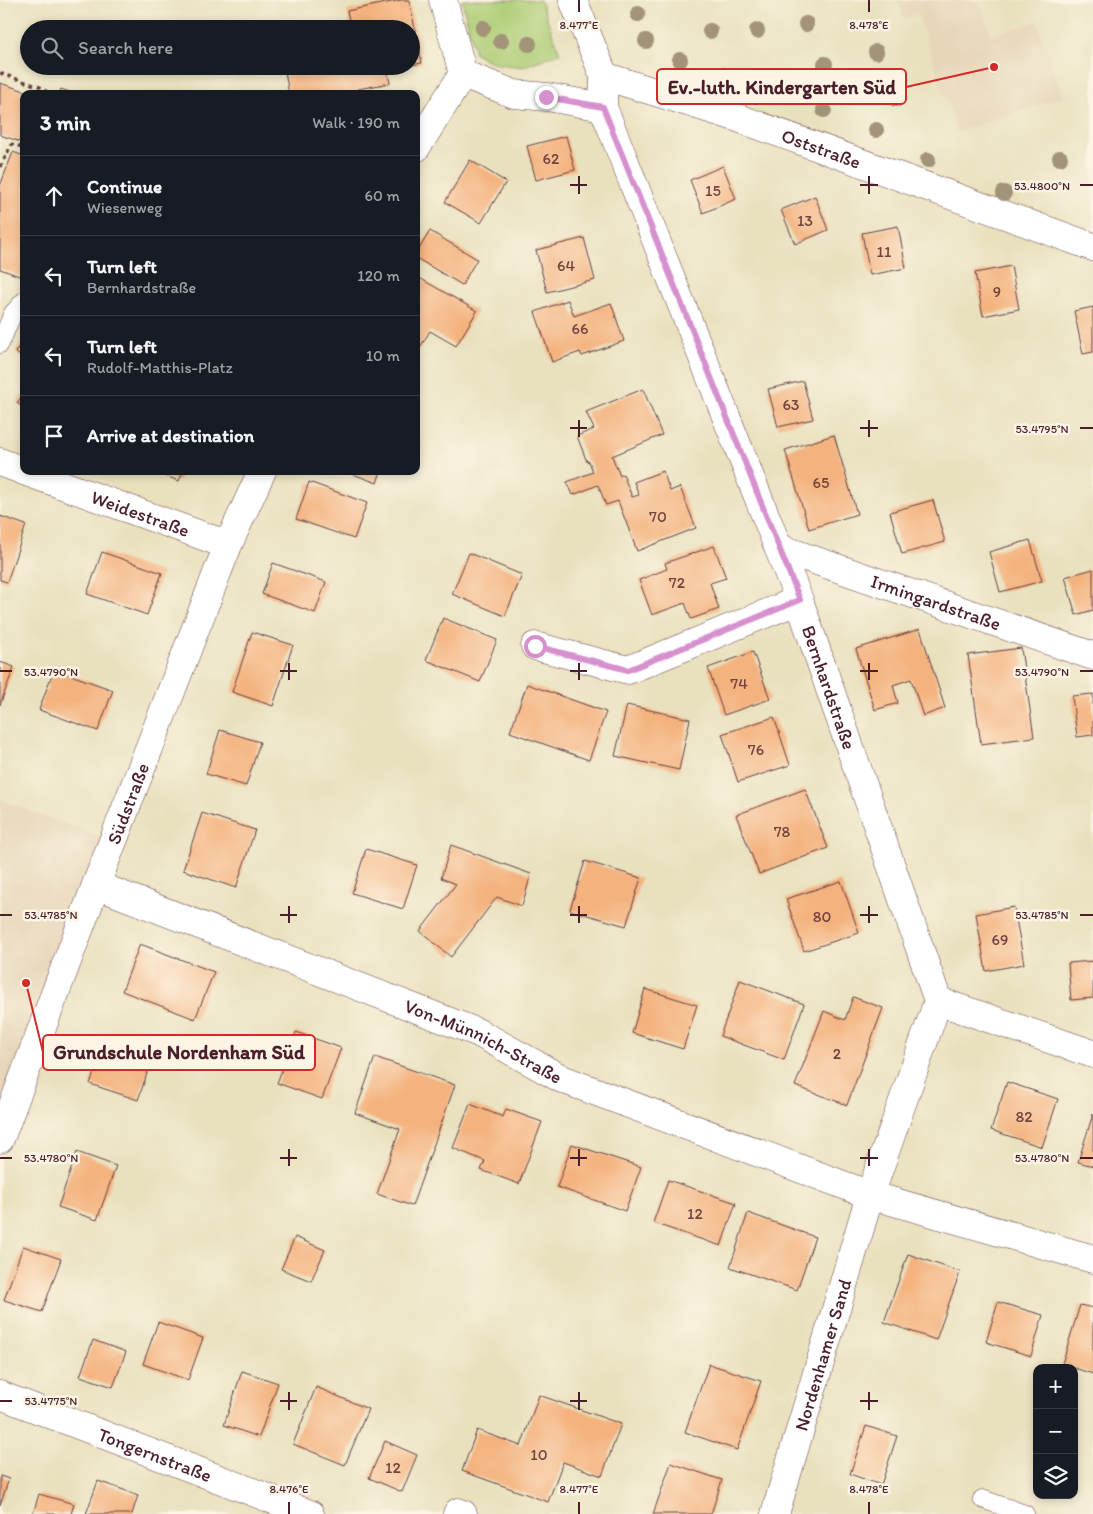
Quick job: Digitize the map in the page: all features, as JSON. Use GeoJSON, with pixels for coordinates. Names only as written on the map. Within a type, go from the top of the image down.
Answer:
{"type":"FeatureCollection","features":[{"type":"Feature","properties":{"kind":"street"},"geometry":{"type":"LineString","coordinates":[[420,142],[463,74],[443,0]]}},
{"type":"Feature","properties":{"kind":"street","name":"Bernhardstraße"},"geometry":{"type":"LineString","coordinates":[[573,0],[604,76],[603,107],[800,600],[938,1001]]}},
{"type":"Feature","properties":{"kind":"street"},"geometry":{"type":"LineString","coordinates":[[463,74],[514,94],[546,97],[603,107]]}},
{"type":"Feature","properties":{"kind":"street","name":"Oststraße"},"geometry":{"type":"LineString","coordinates":[[604,76],[738,118],[1093,246]]}},
{"type":"Feature","properties":{"kind":"street","name":"Weidestraße"},"geometry":{"type":"LineString","coordinates":[[0,462],[20,470]]}},
{"type":"Feature","properties":{"kind":"street","name":"Weidestraße"},"geometry":{"type":"LineString","coordinates":[[35,475],[228,545]]}},
{"type":"Feature","properties":{"kind":"street","name":"Südstraße"},"geometry":{"type":"LineString","coordinates":[[0,1139],[228,545],[260,475]]}},
{"type":"Feature","properties":{"kind":"street","name":"Irmingardstraße"},"geometry":{"type":"LineString","coordinates":[[779,548],[1093,656]]}},
{"type":"Feature","properties":{"kind":"street"},"geometry":{"type":"LineString","coordinates":[[535,646],[628,670],[800,600]]}},
{"type":"Feature","properties":{"kind":"street","name":"Von-Münnich-Straße"},"geometry":{"type":"LineString","coordinates":[[96,885],[479,1033],[562,1080],[870,1195]]}},
{"type":"Feature","properties":{"kind":"street"},"geometry":{"type":"LineString","coordinates":[[938,1001],[1093,1054]]}},
{"type":"Feature","properties":{"kind":"street","name":"Nordenhamer Sand"},"geometry":{"type":"LineString","coordinates":[[775,1514],[870,1195],[938,1001]]}},
{"type":"Feature","properties":{"kind":"street"},"geometry":{"type":"LineString","coordinates":[[870,1195],[1093,1258]]}},
{"type":"Feature","properties":{"kind":"street","name":"Tongernstraße"},"geometry":{"type":"LineString","coordinates":[[0,1395],[310,1514]]}},
{"type":"Feature","properties":{"kind":"street"},"geometry":{"type":"LineString","coordinates":[[458,1514],[458,1512],[463,1514]]}},
{"type":"Feature","properties":{"kind":"lane"},"geometry":{"type":"LineString","coordinates":[[0,344],[13,313],[20,305]]}},
{"type":"Feature","properties":{"kind":"lane"},"geometry":{"type":"LineString","coordinates":[[982,1499],[1024,1514]]}},
{"type":"Feature","properties":{"kind":"path"},"geometry":{"type":"LineString","coordinates":[[0,73],[45,90]]}},
{"type":"Feature","properties":{"kind":"path"},"geometry":{"type":"LineString","coordinates":[[0,167],[12,144],[20,147]]}},
{"type":"Feature","properties":{"kind":"shaded area"},"geometry":{"type":"Polygon","coordinates":[[[897,0],[979,0],[991,36],[1037,21],[1062,97],[957,132],[918,15],[904,19],[897,0]]]}},
{"type":"Feature","properties":{"kind":"shaded area"},"geometry":{"type":"Polygon","coordinates":[[[0,800],[104,838],[0,1129],[0,800]]]}},
{"type":"Feature","properties":{"kind":"green space"},"geometry":{"type":"Polygon","coordinates":[[[462,0],[540,0],[560,53],[522,67],[493,63],[475,53],[462,0]]]}},
{"type":"Feature","properties":{"kind":"building"},"geometry":{"type":"Polygon","coordinates":[[[409,0],[413,20],[349,20],[347,11],[409,0]]]}},
{"type":"Feature","properties":{"kind":"building"},"geometry":{"type":"Polygon","coordinates":[[[286,75],[388,75],[390,83],[358,90],[288,90],[286,75]]]}},
{"type":"Feature","properties":{"kind":"building"},"geometry":{"type":"Polygon","coordinates":[[[0,83],[22,90],[20,90],[20,142],[0,135],[0,83]]]}},
{"type":"Feature","properties":{"kind":"building"},"geometry":{"type":"Polygon","coordinates":[[[566,136],[575,170],[536,180],[527,146],[566,136]]]}},
{"type":"Feature","properties":{"kind":"building"},"geometry":{"type":"Polygon","coordinates":[[[13,152],[20,155],[20,276],[0,269],[0,186],[13,152]]]}},
{"type":"Feature","properties":{"kind":"building"},"geometry":{"type":"Polygon","coordinates":[[[470,160],[506,182],[481,223],[445,202],[470,160]]]}},
{"type":"Feature","properties":{"kind":"building"},"geometry":{"type":"Polygon","coordinates":[[[723,166],[736,199],[703,213],[690,180],[723,166]]]}},
{"type":"Feature","properties":{"kind":"building"},"geometry":{"type":"Polygon","coordinates":[[[815,196],[828,230],[795,244],[781,210],[815,196]]]}},
{"type":"Feature","properties":{"kind":"building"},"geometry":{"type":"Polygon","coordinates":[[[898,226],[906,268],[870,275],[862,233],[898,226]]]}},
{"type":"Feature","properties":{"kind":"building"},"geometry":{"type":"Polygon","coordinates":[[[430,231],[477,259],[462,285],[420,260],[420,247],[430,231]]]}},
{"type":"Feature","properties":{"kind":"building"},"geometry":{"type":"Polygon","coordinates":[[[584,238],[595,280],[547,292],[536,250],[584,238]]]}},
{"type":"Feature","properties":{"kind":"building"},"geometry":{"type":"Polygon","coordinates":[[[1011,266],[1019,309],[983,316],[975,273],[1011,266]]]}},
{"type":"Feature","properties":{"kind":"building"},"geometry":{"type":"Polygon","coordinates":[[[420,278],[477,311],[456,346],[430,331],[420,347],[420,278]]]}},
{"type":"Feature","properties":{"kind":"building"},"geometry":{"type":"Polygon","coordinates":[[[568,300],[574,316],[611,303],[624,341],[582,356],[580,352],[552,362],[535,312],[568,300]]]}},
{"type":"Feature","properties":{"kind":"building"},"geometry":{"type":"Polygon","coordinates":[[[1093,307],[1093,352],[1083,354],[1074,311],[1093,307]]]}},
{"type":"Feature","properties":{"kind":"building"},"geometry":{"type":"Polygon","coordinates":[[[20,345],[20,356],[15,352],[20,345]]]}},
{"type":"Feature","properties":{"kind":"building"},"geometry":{"type":"Polygon","coordinates":[[[803,381],[813,419],[778,427],[768,389],[803,381]]]}},
{"type":"Feature","properties":{"kind":"building"},"geometry":{"type":"Polygon","coordinates":[[[643,389],[662,435],[612,456],[620,476],[623,474],[632,497],[639,495],[634,482],[663,471],[670,491],[680,487],[696,528],[637,551],[618,501],[606,505],[598,485],[573,495],[567,482],[593,472],[577,436],[594,429],[586,412],[643,389]]]}},
{"type":"Feature","properties":{"kind":"building"},"geometry":{"type":"Polygon","coordinates":[[[834,435],[857,514],[809,529],[785,450],[834,435]]]}},
{"type":"Feature","properties":{"kind":"building"},"geometry":{"type":"Polygon","coordinates":[[[163,475],[181,475],[179,481],[163,475]]]}},
{"type":"Feature","properties":{"kind":"building"},"geometry":{"type":"Polygon","coordinates":[[[356,475],[380,475],[377,483],[356,475]]]}},
{"type":"Feature","properties":{"kind":"building"},"geometry":{"type":"Polygon","coordinates":[[[309,482],[367,503],[354,539],[296,519],[309,482]]]}},
{"type":"Feature","properties":{"kind":"building"},"geometry":{"type":"Polygon","coordinates":[[[933,500],[945,542],[902,554],[890,512],[933,500]]]}},
{"type":"Feature","properties":{"kind":"building"},"geometry":{"type":"Polygon","coordinates":[[[0,516],[26,525],[7,582],[0,580],[0,516]]]}},
{"type":"Feature","properties":{"kind":"building"},"geometry":{"type":"Polygon","coordinates":[[[1030,540],[1042,581],[1000,592],[989,552],[1030,540]]]}},
{"type":"Feature","properties":{"kind":"building"},"geometry":{"type":"Polygon","coordinates":[[[714,546],[726,578],[710,583],[719,609],[691,619],[685,603],[652,615],[639,580],[667,569],[665,563],[714,546]]]}},
{"type":"Feature","properties":{"kind":"building"},"geometry":{"type":"Polygon","coordinates":[[[102,552],[162,573],[147,615],[87,594],[102,552]]]}},
{"type":"Feature","properties":{"kind":"building"},"geometry":{"type":"Polygon","coordinates":[[[469,553],[522,575],[505,616],[452,594],[469,553]]]}},
{"type":"Feature","properties":{"kind":"building"},"geometry":{"type":"Polygon","coordinates":[[[273,563],[326,582],[315,613],[262,594],[273,563]]]}},
{"type":"Feature","properties":{"kind":"building"},"geometry":{"type":"Polygon","coordinates":[[[1093,569],[1093,610],[1076,615],[1065,577],[1093,569]]]}},
{"type":"Feature","properties":{"kind":"building"},"geometry":{"type":"Polygon","coordinates":[[[443,618],[497,640],[480,682],[426,660],[443,618]]]}},
{"type":"Feature","properties":{"kind":"building"},"geometry":{"type":"Polygon","coordinates":[[[920,629],[945,708],[923,716],[911,679],[893,685],[898,703],[875,710],[856,649],[920,629]]]}},
{"type":"Feature","properties":{"kind":"building"},"geometry":{"type":"Polygon","coordinates":[[[252,632],[293,645],[273,706],[232,692],[252,632]]]}},
{"type":"Feature","properties":{"kind":"building"},"geometry":{"type":"Polygon","coordinates":[[[1021,648],[1034,737],[981,744],[968,655],[1021,648]]]}},
{"type":"Feature","properties":{"kind":"building"},"geometry":{"type":"Polygon","coordinates":[[[753,652],[770,699],[724,715],[708,668],[753,652]]]}},
{"type":"Feature","properties":{"kind":"building"},"geometry":{"type":"Polygon","coordinates":[[[0,662],[14,667],[0,705],[0,662]]]}},
{"type":"Feature","properties":{"kind":"building"},"geometry":{"type":"Polygon","coordinates":[[[54,669],[113,690],[98,731],[39,710],[54,669]]]}},
{"type":"Feature","properties":{"kind":"building"},"geometry":{"type":"Polygon","coordinates":[[[527,684],[606,712],[589,760],[510,732],[527,684]]]}},
{"type":"Feature","properties":{"kind":"building"},"geometry":{"type":"Polygon","coordinates":[[[1093,694],[1093,735],[1077,737],[1072,696],[1093,694]]]}},
{"type":"Feature","properties":{"kind":"building"},"geometry":{"type":"Polygon","coordinates":[[[627,705],[690,719],[679,770],[615,756],[627,705]]]}},
{"type":"Feature","properties":{"kind":"building"},"geometry":{"type":"Polygon","coordinates":[[[774,717],[790,765],[738,782],[722,734],[774,717]]]}},
{"type":"Feature","properties":{"kind":"building"},"geometry":{"type":"Polygon","coordinates":[[[220,730],[260,742],[246,786],[206,774],[220,730]]]}},
{"type":"Feature","properties":{"kind":"building"},"geometry":{"type":"Polygon","coordinates":[[[805,789],[828,848],[759,874],[736,815],[805,789]]]}},
{"type":"Feature","properties":{"kind":"building"},"geometry":{"type":"Polygon","coordinates":[[[202,813],[255,830],[236,888],[183,870],[202,813]]]}},
{"type":"Feature","properties":{"kind":"building"},"geometry":{"type":"Polygon","coordinates":[[[451,845],[531,874],[522,906],[497,897],[451,957],[420,931],[456,884],[441,878],[451,845]]]}},
{"type":"Feature","properties":{"kind":"building"},"geometry":{"type":"Polygon","coordinates":[[[366,849],[417,865],[403,909],[352,893],[366,849]]]}},
{"type":"Feature","properties":{"kind":"building"},"geometry":{"type":"Polygon","coordinates":[[[585,861],[641,878],[626,926],[570,910],[585,861]]]}},
{"type":"Feature","properties":{"kind":"building"},"geometry":{"type":"Polygon","coordinates":[[[841,881],[859,933],[804,951],[786,899],[841,881]]]}},
{"type":"Feature","properties":{"kind":"building"},"geometry":{"type":"Polygon","coordinates":[[[1014,907],[1024,964],[986,971],[976,914],[1014,907]]]}},
{"type":"Feature","properties":{"kind":"building"},"geometry":{"type":"Polygon","coordinates":[[[140,944],[214,972],[195,1019],[122,991],[140,944]]]}},
{"type":"Feature","properties":{"kind":"building"},"geometry":{"type":"Polygon","coordinates":[[[1093,961],[1093,998],[1071,1000],[1068,963],[1093,961]]]}},
{"type":"Feature","properties":{"kind":"building"},"geometry":{"type":"Polygon","coordinates":[[[740,980],[804,1004],[784,1060],[720,1036],[740,980]]]}},
{"type":"Feature","properties":{"kind":"building"},"geometry":{"type":"Polygon","coordinates":[[[645,989],[697,1005],[683,1049],[632,1033],[645,989]]]}},
{"type":"Feature","properties":{"kind":"building"},"geometry":{"type":"Polygon","coordinates":[[[853,997],[883,1008],[847,1105],[795,1086],[824,1011],[845,1020],[853,997]]]}},
{"type":"Feature","properties":{"kind":"building"},"geometry":{"type":"Polygon","coordinates":[[[296,1032],[341,1048],[322,1099],[277,1083],[296,1032]]]}},
{"type":"Feature","properties":{"kind":"building"},"geometry":{"type":"Polygon","coordinates":[[[107,1036],[154,1053],[138,1100],[90,1084],[107,1036]]]}},
{"type":"Feature","properties":{"kind":"building"},"geometry":{"type":"Polygon","coordinates":[[[375,1057],[455,1085],[412,1206],[377,1194],[400,1129],[355,1113],[375,1057]]]}},
{"type":"Feature","properties":{"kind":"building"},"geometry":{"type":"Polygon","coordinates":[[[1007,1082],[1058,1099],[1042,1147],[991,1130],[1007,1082]]]}},
{"type":"Feature","properties":{"kind":"building"},"geometry":{"type":"Polygon","coordinates":[[[470,1104],[503,1117],[506,1109],[542,1122],[519,1184],[481,1170],[485,1161],[453,1148],[470,1104]]]}},
{"type":"Feature","properties":{"kind":"building"},"geometry":{"type":"Polygon","coordinates":[[[1093,1114],[1093,1166],[1078,1162],[1093,1114]]]}},
{"type":"Feature","properties":{"kind":"building"},"geometry":{"type":"Polygon","coordinates":[[[572,1144],[641,1167],[625,1211],[557,1187],[572,1144]]]}},
{"type":"Feature","properties":{"kind":"building"},"geometry":{"type":"Polygon","coordinates":[[[77,1152],[116,1166],[97,1220],[58,1207],[77,1152]]]}},
{"type":"Feature","properties":{"kind":"building"},"geometry":{"type":"Polygon","coordinates":[[[668,1180],[736,1203],[721,1246],[653,1223],[668,1180]]]}},
{"type":"Feature","properties":{"kind":"building"},"geometry":{"type":"Polygon","coordinates":[[[748,1213],[815,1237],[797,1290],[730,1267],[748,1213]]]}},
{"type":"Feature","properties":{"kind":"building"},"geometry":{"type":"Polygon","coordinates":[[[295,1237],[325,1250],[311,1281],[281,1269],[295,1237]]]}},
{"type":"Feature","properties":{"kind":"building"},"geometry":{"type":"Polygon","coordinates":[[[23,1246],[61,1259],[42,1312],[4,1300],[23,1246]]]}},
{"type":"Feature","properties":{"kind":"building"},"geometry":{"type":"Polygon","coordinates":[[[908,1254],[960,1272],[936,1340],[884,1322],[908,1254]]]}},
{"type":"Feature","properties":{"kind":"building"},"geometry":{"type":"Polygon","coordinates":[[[998,1302],[1043,1315],[1031,1356],[986,1342],[998,1302]]]}},
{"type":"Feature","properties":{"kind":"building"},"geometry":{"type":"Polygon","coordinates":[[[1080,1305],[1093,1308],[1093,1374],[1078,1369],[1078,1364],[1062,1364],[1080,1305]]]}},
{"type":"Feature","properties":{"kind":"building"},"geometry":{"type":"Polygon","coordinates":[[[158,1322],[203,1338],[188,1380],[143,1364],[158,1322]]]}},
{"type":"Feature","properties":{"kind":"building"},"geometry":{"type":"Polygon","coordinates":[[[93,1340],[126,1352],[113,1387],[80,1376],[93,1340]]]}},
{"type":"Feature","properties":{"kind":"building"},"geometry":{"type":"Polygon","coordinates":[[[709,1364],[761,1381],[737,1450],[685,1432],[709,1364]]]}},
{"type":"Feature","properties":{"kind":"building"},"geometry":{"type":"Polygon","coordinates":[[[242,1371],[278,1383],[259,1437],[224,1425],[242,1371]]]}},
{"type":"Feature","properties":{"kind":"building"},"geometry":{"type":"Polygon","coordinates":[[[316,1387],[368,1409],[345,1465],[293,1444],[316,1387]]]}},
{"type":"Feature","properties":{"kind":"building"},"geometry":{"type":"Polygon","coordinates":[[[539,1395],[621,1424],[602,1476],[563,1462],[548,1502],[462,1471],[477,1430],[521,1446],[539,1395]]]}},
{"type":"Feature","properties":{"kind":"building"},"geometry":{"type":"Polygon","coordinates":[[[866,1426],[897,1436],[881,1485],[850,1474],[866,1426]]]}},
{"type":"Feature","properties":{"kind":"building"},"geometry":{"type":"Polygon","coordinates":[[[385,1441],[417,1455],[402,1492],[369,1478],[385,1441]]]}},
{"type":"Feature","properties":{"kind":"building"},"geometry":{"type":"Polygon","coordinates":[[[671,1463],[722,1480],[711,1514],[653,1514],[671,1463]]]}},
{"type":"Feature","properties":{"kind":"building"},"geometry":{"type":"Polygon","coordinates":[[[0,1476],[9,1479],[0,1505],[0,1476]]]}},
{"type":"Feature","properties":{"kind":"building"},"geometry":{"type":"Polygon","coordinates":[[[98,1481],[138,1495],[132,1514],[86,1514],[98,1481]]]}},
{"type":"Feature","properties":{"kind":"building"},"geometry":{"type":"Polygon","coordinates":[[[39,1494],[74,1504],[71,1514],[33,1514],[39,1494]]]}},
{"type":"Feature","properties":{"kind":"place","name":"Ev.-luth. Kindergarten Süd"},"geometry":{"type":"Point","coordinates":[994,67]}},
{"type":"Feature","properties":{"kind":"place","name":"Grundschule Nordenham Süd"},"geometry":{"type":"Point","coordinates":[26,983]}},
{"type":"Feature","properties":{"kind":"route"},"geometry":{"type":"LineString","coordinates":[[535,646],[628,670],[800,600],[603,107],[546,97]]}}]}
